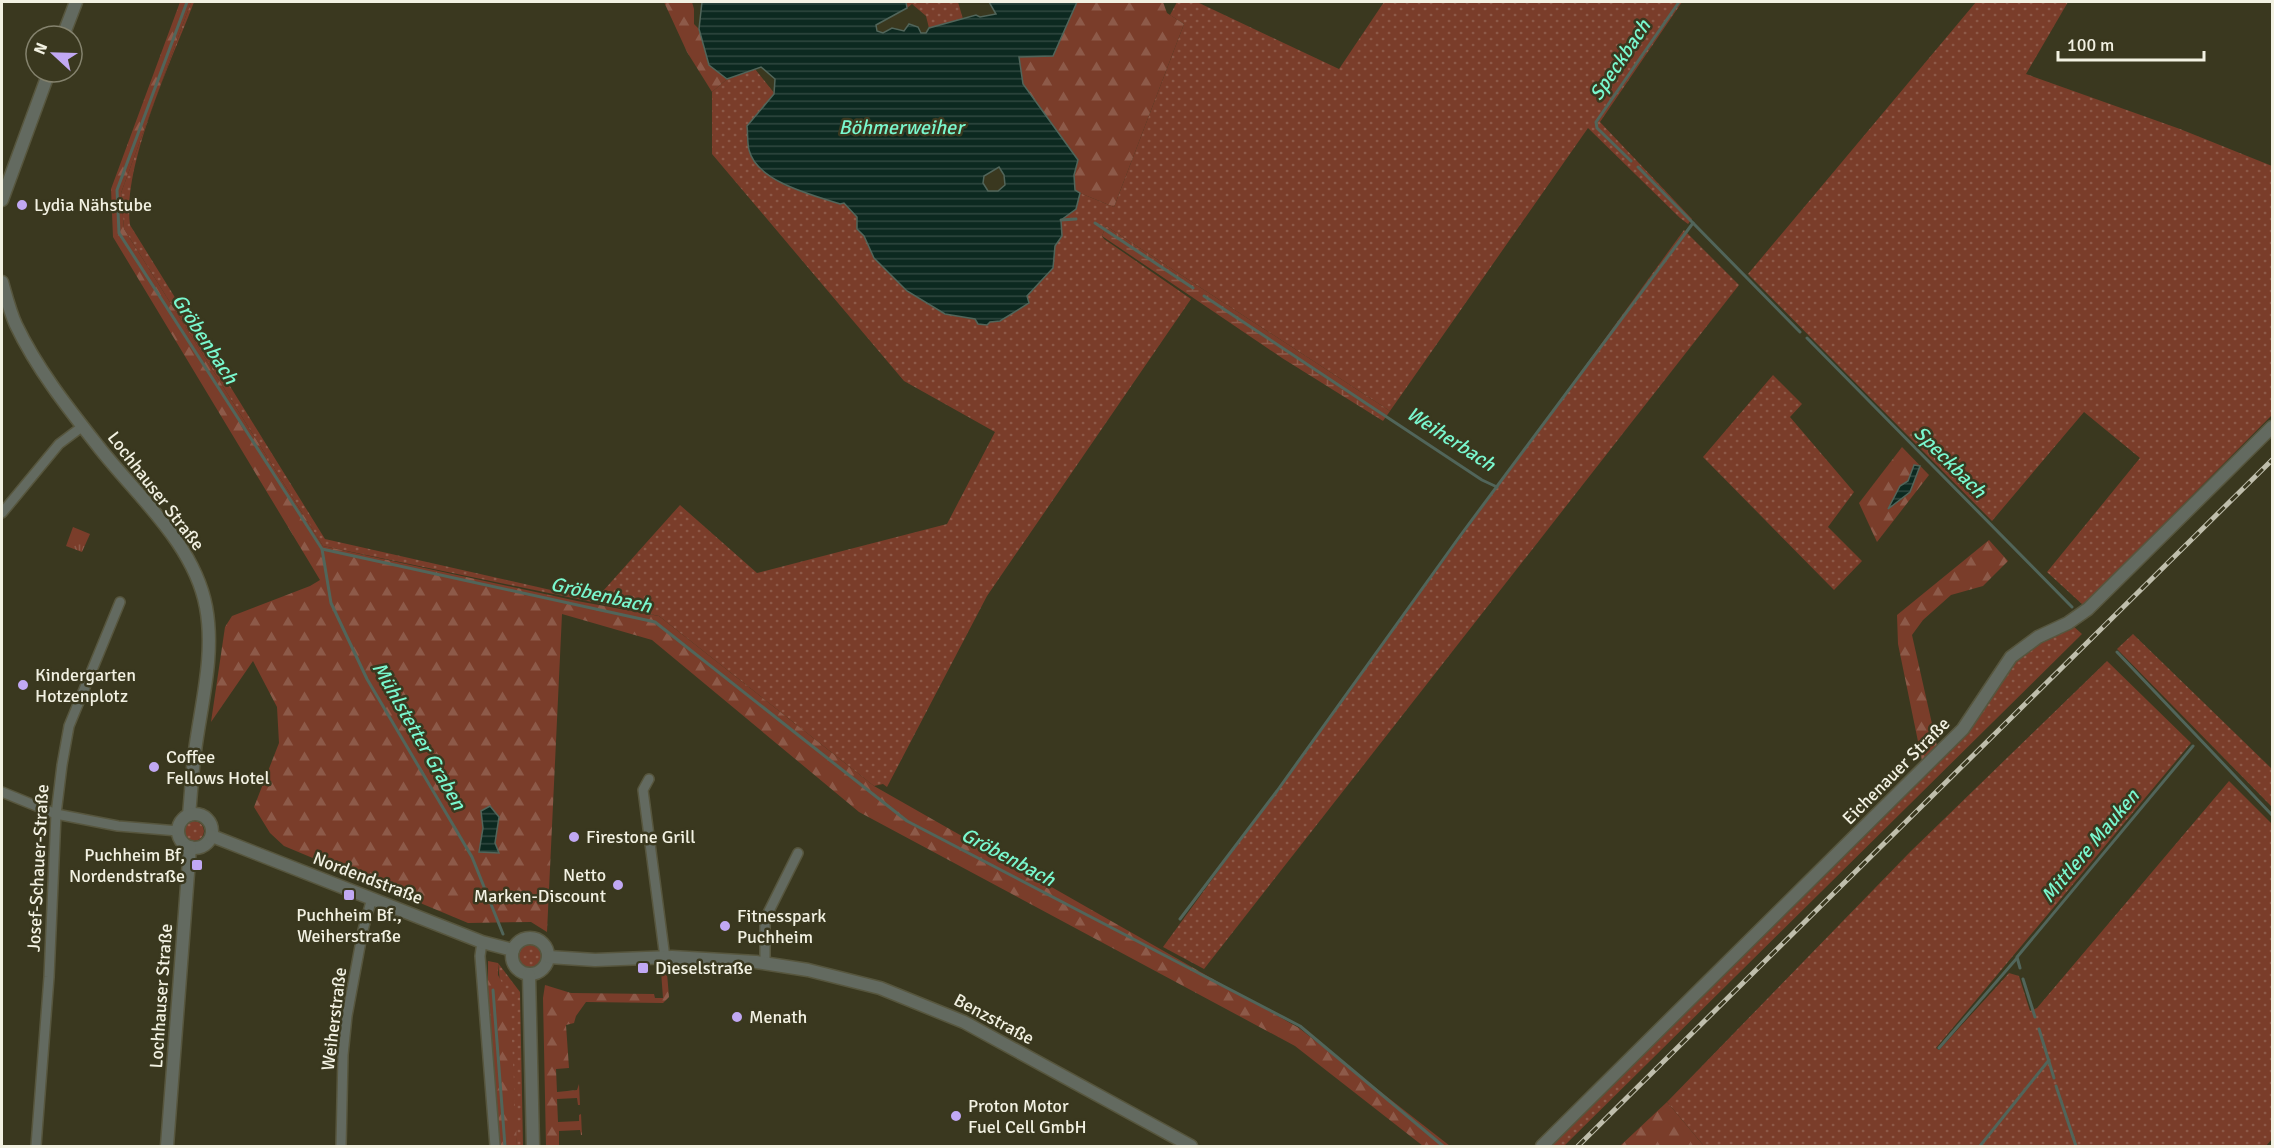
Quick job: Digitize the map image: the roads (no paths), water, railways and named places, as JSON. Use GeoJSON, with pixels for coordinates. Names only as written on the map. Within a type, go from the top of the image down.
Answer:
{"type":"FeatureCollection","features":[{"type":"Feature","properties":{"kind":"street"},"geometry":{"type":"LineString","coordinates":[[68,24],[76,2]]}},
{"type":"Feature","properties":{"kind":"street"},"geometry":{"type":"LineString","coordinates":[[2,200],[45,84]]}},
{"type":"Feature","properties":{"kind":"street","name":"Lochhauser Straße"},"geometry":{"type":"LineString","coordinates":[[3,288],[15,323],[31,353],[83,426],[173,538],[197,575],[206,606],[209,636],[207,673],[195,753],[189,815],[181,821],[178,831]]}},
{"type":"Feature","properties":{"kind":"street"},"geometry":{"type":"LineString","coordinates":[[2,513],[59,444],[83,426]]}},
{"type":"Feature","properties":{"kind":"street","name":"Eichenauer Straße"},"geometry":{"type":"LineString","coordinates":[[1542,1146],[1964,729],[2011,657],[2038,637],[2068,623],[2088,609],[2272,427]]}},
{"type":"Feature","properties":{"kind":"street","name":"Josef-Schauer-Straße"},"geometry":{"type":"LineString","coordinates":[[36,1146],[49,977],[56,814],[62,765],[69,726],[120,602]]}},
{"type":"Feature","properties":{"kind":"street"},"geometry":{"type":"LineString","coordinates":[[649,779],[643,790],[665,958]]}},
{"type":"Feature","properties":{"kind":"street"},"geometry":{"type":"LineString","coordinates":[[2,792],[56,814],[118,826],[178,831],[181,841],[190,847],[203,846],[212,836],[211,824],[207,819],[195,814],[189,815]]}},
{"type":"Feature","properties":{"kind":"street","name":"Nordendstraße"},"geometry":{"type":"LineString","coordinates":[[212,836],[482,942],[513,950]]}},
{"type":"Feature","properties":{"kind":"street","name":"Lochhauser Straße"},"geometry":{"type":"LineString","coordinates":[[167,1146],[190,847]]}},
{"type":"Feature","properties":{"kind":"street"},"geometry":{"type":"LineString","coordinates":[[765,963],[765,920],[798,853]]}},
{"type":"Feature","properties":{"kind":"street","name":"Weiherstraße"},"geometry":{"type":"LineString","coordinates":[[341,1146],[344,1041],[363,930],[372,898]]}},
{"type":"Feature","properties":{"kind":"street"},"geometry":{"type":"LineString","coordinates":[[534,938],[545,945],[549,957],[543,970],[529,975],[520,972],[514,965],[513,950],[521,940],[534,938]]}},
{"type":"Feature","properties":{"kind":"street"},"geometry":{"type":"LineString","coordinates":[[482,942],[480,956],[495,1146]]}},
{"type":"Feature","properties":{"kind":"street","name":"Benzstraße"},"geometry":{"type":"LineString","coordinates":[[549,957],[595,960],[665,958],[765,963],[863,983],[940,1011],[979,1030],[1191,1146]]}},
{"type":"Feature","properties":{"kind":"street"},"geometry":{"type":"LineString","coordinates":[[529,975],[533,1146]]}},
{"type":"Feature","properties":{"kind":"water","name":"Böhmerweiher"},"geometry":{"type":"Polygon","coordinates":[[[702,2],[906,2],[907,8],[876,25],[877,31],[883,33],[892,28],[904,31],[909,24],[918,27],[921,33],[926,33],[929,28],[976,15],[980,17],[996,14],[989,2],[1077,2],[1053,56],[1019,57],[1023,84],[1078,160],[1074,175],[1075,190],[1080,193],[1076,209],[1061,220],[1062,236],[1055,246],[1053,268],[1027,296],[1029,303],[1000,321],[990,322],[987,325],[978,324],[975,319],[945,314],[907,291],[874,258],[864,236],[857,229],[857,217],[844,203],[840,204],[787,186],[763,171],[754,161],[748,147],[747,126],[774,94],[775,79],[761,67],[727,79],[709,65],[699,29],[702,2]],[[999,167],[984,176],[983,183],[988,191],[998,191],[1005,185],[1004,175],[999,167]]]}},
{"type":"Feature","properties":{"kind":"water"},"geometry":{"type":"Polygon","coordinates":[[[1914,465],[1920,466],[1910,492],[1888,509],[1900,486],[1908,481],[1914,465]]]}},
{"type":"Feature","properties":{"kind":"water"},"geometry":{"type":"Polygon","coordinates":[[[490,806],[499,817],[495,843],[499,853],[479,852],[483,828],[481,811],[490,806]]]}},
{"type":"Feature","properties":{"kind":"waterway","name":"Gröbenbach"},"geometry":{"type":"LineString","coordinates":[[187,2],[117,190],[119,233],[322,549],[655,622],[907,821],[1300,1026],[1443,1146]]}},
{"type":"Feature","properties":{"kind":"waterway","name":"Speckbach"},"geometry":{"type":"LineString","coordinates":[[1631,161],[1597,128],[1596,122],[1679,2]]}},
{"type":"Feature","properties":{"kind":"waterway","name":"Speckbach"},"geometry":{"type":"LineString","coordinates":[[1638,167],[1800,332]]}},
{"type":"Feature","properties":{"kind":"waterway","name":"Weiherbach"},"geometry":{"type":"LineString","coordinates":[[1061,220],[1076,219]]}},
{"type":"Feature","properties":{"kind":"waterway","name":"Weiherbach"},"geometry":{"type":"LineString","coordinates":[[1095,223],[1193,288]]}},
{"type":"Feature","properties":{"kind":"waterway"},"geometry":{"type":"LineString","coordinates":[[1180,919],[1277,791],[1460,536],[1693,223]]}},
{"type":"Feature","properties":{"kind":"waterway","name":"Weiherbach"},"geometry":{"type":"LineString","coordinates":[[1204,296],[1482,480],[1497,487]]}},
{"type":"Feature","properties":{"kind":"waterway","name":"Speckbach"},"geometry":{"type":"LineString","coordinates":[[1807,338],[2072,607]]}},
{"type":"Feature","properties":{"kind":"waterway","name":"Mühlstetter Graben"},"geometry":{"type":"LineString","coordinates":[[322,549],[331,603],[367,679],[472,857],[503,934]]}},
{"type":"Feature","properties":{"kind":"waterway","name":"Speckbach"},"geometry":{"type":"LineString","coordinates":[[2117,652],[2272,815]]}},
{"type":"Feature","properties":{"kind":"waterway","name":"Mittlere Mauken"},"geometry":{"type":"LineString","coordinates":[[2020,968],[2017,957],[2193,746]]}},
{"type":"Feature","properties":{"kind":"waterway"},"geometry":{"type":"LineString","coordinates":[[1939,1048],[2017,958]]}},
{"type":"Feature","properties":{"kind":"waterway","name":"Mittlere Mauken"},"geometry":{"type":"LineString","coordinates":[[2023,979],[2035,1017]]}},
{"type":"Feature","properties":{"kind":"waterway","name":"Mühlstetter Graben"},"geometry":{"type":"LineString","coordinates":[[493,990],[505,1146]]}},
{"type":"Feature","properties":{"kind":"waterway","name":"Mittlere Mauken"},"geometry":{"type":"LineString","coordinates":[[2039,1029],[2054,1078]]}},
{"type":"Feature","properties":{"kind":"waterway"},"geometry":{"type":"LineString","coordinates":[[1980,1146],[2049,1060]]}},
{"type":"Feature","properties":{"kind":"waterway","name":"Mittlere Mauken"},"geometry":{"type":"LineString","coordinates":[[2056,1086],[2076,1146]]}},
{"type":"Feature","properties":{"kind":"railway"},"geometry":{"type":"LineString","coordinates":[[1578,1146],[2272,460]]}},
{"type":"Feature","properties":{"kind":"place","name":"Lydia Nähstube"},"geometry":{"type":"Point","coordinates":[22,205]}},
{"type":"Feature","properties":{"kind":"place","name":"Kindergarten Hotzenplotz"},"geometry":{"type":"Point","coordinates":[23,685]}},
{"type":"Feature","properties":{"kind":"place","name":"Coffee Fellows Hotel"},"geometry":{"type":"Point","coordinates":[154,767]}},
{"type":"Feature","properties":{"kind":"place","name":"Firestone Grill"},"geometry":{"type":"Point","coordinates":[574,837]}},
{"type":"Feature","properties":{"kind":"place","name":"Puchheim Bf, Nordendstraße"},"geometry":{"type":"Point","coordinates":[197,865]}},
{"type":"Feature","properties":{"kind":"place","name":"Netto Marken-Discount"},"geometry":{"type":"Point","coordinates":[618,885]}},
{"type":"Feature","properties":{"kind":"place","name":"Puchheim Bf., Weiherstraße"},"geometry":{"type":"Point","coordinates":[349,895]}},
{"type":"Feature","properties":{"kind":"place","name":"Fitnesspark Puchheim"},"geometry":{"type":"Point","coordinates":[725,926]}},
{"type":"Feature","properties":{"kind":"place","name":"Dieselstraße"},"geometry":{"type":"Point","coordinates":[643,968]}},
{"type":"Feature","properties":{"kind":"place","name":"Menath"},"geometry":{"type":"Point","coordinates":[737,1017]}},
{"type":"Feature","properties":{"kind":"place","name":"Proton Motor Fuel Cell GmbH"},"geometry":{"type":"Point","coordinates":[956,1116]}}]}
